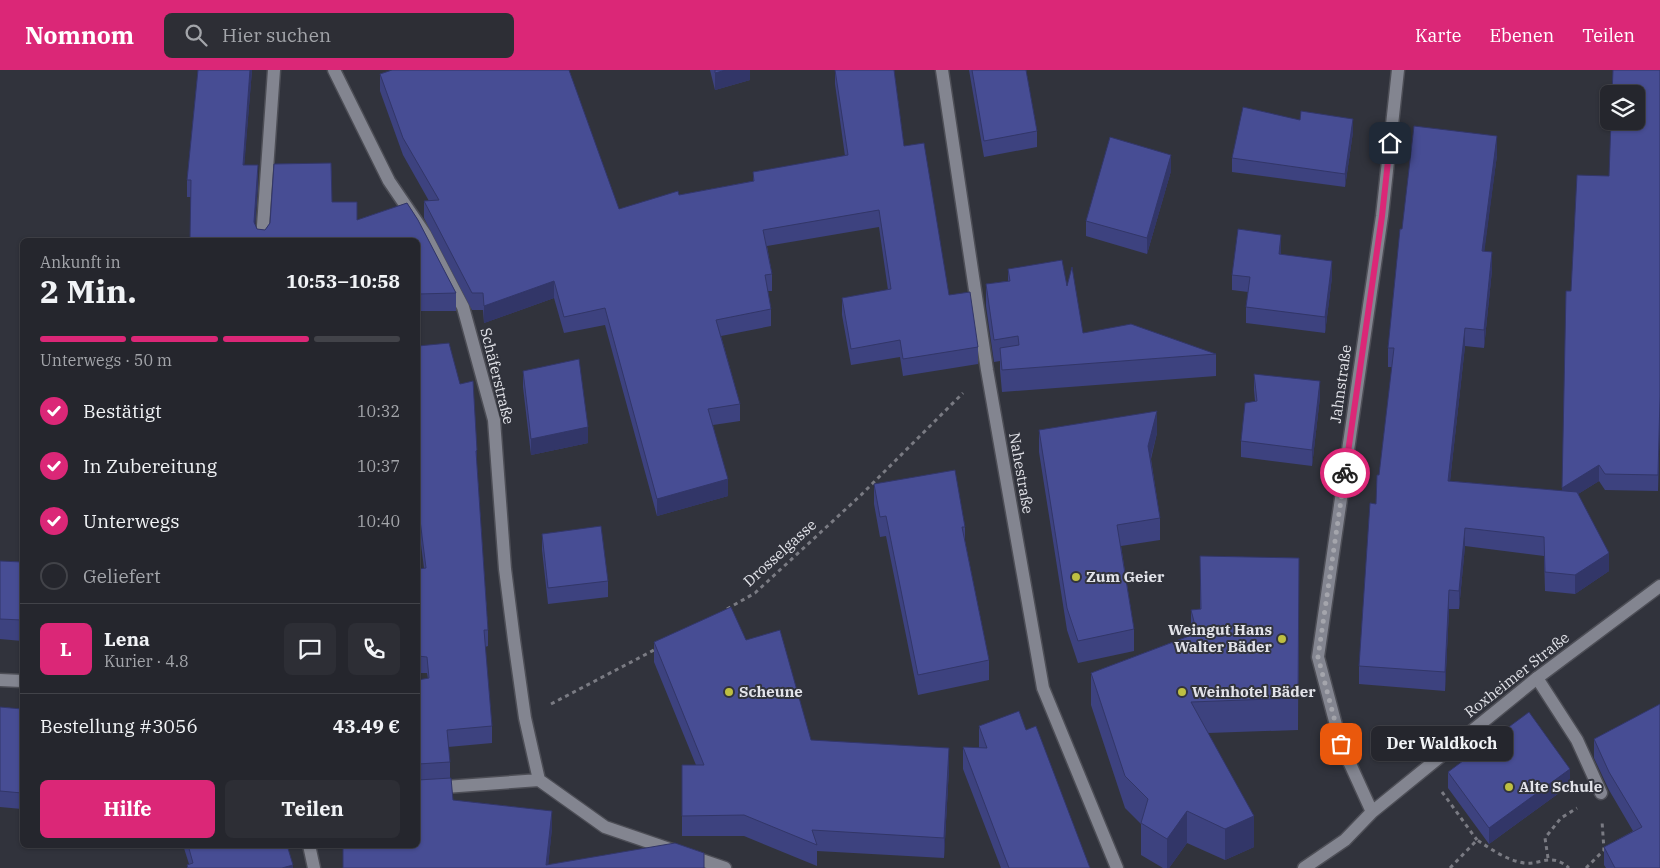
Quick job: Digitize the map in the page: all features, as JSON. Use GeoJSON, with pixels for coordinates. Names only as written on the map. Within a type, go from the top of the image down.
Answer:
{"type":"FeatureCollection","features":[{"type":"Feature","properties":{"kind":"street"},"geometry":{"type":"LineString","coordinates":[[262,238],[274,70]]}},
{"type":"Feature","properties":{"kind":"street","name":"Schäferstraße"},"geometry":{"type":"LineString","coordinates":[[334,70],[389,181],[425,234],[463,306],[494,420],[505,569],[525,718],[539,780]]}},
{"type":"Feature","properties":{"kind":"street","name":"Nahestraße"},"geometry":{"type":"LineString","coordinates":[[942,70],[987,370],[1043,688],[1117,868]]}},
{"type":"Feature","properties":{"kind":"street","name":"Jahnstraße"},"geometry":{"type":"LineString","coordinates":[[1372,812],[1341,744],[1318,657],[1382,216],[1398,70]]}},
{"type":"Feature","properties":{"kind":"street","name":"Roxheimer Straße"},"geometry":{"type":"LineString","coordinates":[[1304,868],[1345,840],[1372,812],[1537,678],[1660,586]]}},
{"type":"Feature","properties":{"kind":"street"},"geometry":{"type":"LineString","coordinates":[[1537,678],[1577,740],[1600,793]]}},
{"type":"Feature","properties":{"kind":"street"},"geometry":{"type":"LineString","coordinates":[[0,680],[20,681]]}},
{"type":"Feature","properties":{"kind":"street"},"geometry":{"type":"LineString","coordinates":[[420,789],[539,780],[604,828],[725,868]]}},
{"type":"Feature","properties":{"kind":"street"},"geometry":{"type":"LineString","coordinates":[[310,848],[314,868]]}},
{"type":"Feature","properties":{"kind":"path","name":"Drosselgasse"},"geometry":{"type":"LineString","coordinates":[[722,612],[755,593],[861,495],[987,370]]}},
{"type":"Feature","properties":{"kind":"path"},"geometry":{"type":"LineString","coordinates":[[525,718],[664,645]]}},
{"type":"Feature","properties":{"kind":"path"},"geometry":{"type":"LineString","coordinates":[[1426,769],[1476,840],[1507,858],[1525,863],[1548,858],[1569,868]]}},
{"type":"Feature","properties":{"kind":"path"},"geometry":{"type":"LineString","coordinates":[[1548,858],[1546,838],[1561,818],[1600,793],[1604,850],[1586,868]]}},
{"type":"Feature","properties":{"kind":"path"},"geometry":{"type":"LineString","coordinates":[[1450,868],[1476,840]]}},
{"type":"Feature","properties":{"kind":"building"},"geometry":{"type":"Polygon","coordinates":[[[198,70],[250,70],[243,165],[258,165],[254,222],[257,229],[265,230],[270,223],[274,164],[331,163],[332,202],[357,202],[357,220],[407,203],[418,220],[456,293],[420,294],[420,238],[190,238],[191,180],[187,180],[198,70]]]}},
{"type":"Feature","properties":{"kind":"building"},"geometry":{"type":"Polygon","coordinates":[[[392,70],[569,70],[619,209],[678,191],[679,195],[754,181],[753,172],[848,155],[835,70],[894,70],[904,146],[924,143],[949,295],[970,292],[978,347],[903,359],[900,340],[851,349],[842,298],[891,289],[879,210],[763,230],[772,274],[765,275],[771,309],[716,320],[740,404],[708,409],[728,479],[657,499],[605,308],[564,317],[554,281],[484,306],[483,293],[472,293],[424,201],[439,200],[403,138],[380,74],[392,70]]]}},
{"type":"Feature","properties":{"kind":"building"},"geometry":{"type":"Polygon","coordinates":[[[715,70],[726,70],[715,73],[715,70]]]}},
{"type":"Feature","properties":{"kind":"building"},"geometry":{"type":"Polygon","coordinates":[[[972,70],[1026,70],[1037,131],[984,141],[972,70]]]}},
{"type":"Feature","properties":{"kind":"building"},"geometry":{"type":"Polygon","coordinates":[[[1613,70],[1660,70],[1660,397],[1658,475],[1605,474],[1599,465],[1562,488],[1566,291],[1571,291],[1577,175],[1609,176],[1611,130],[1645,130],[1645,85],[1612,85],[1613,70]]]}},
{"type":"Feature","properties":{"kind":"building"},"geometry":{"type":"Polygon","coordinates":[[[1243,107],[1300,120],[1301,111],[1353,119],[1345,174],[1232,158],[1243,107]]]}},
{"type":"Feature","properties":{"kind":"building"},"geometry":{"type":"Polygon","coordinates":[[[1414,126],[1497,136],[1482,251],[1492,252],[1484,330],[1465,328],[1448,481],[1577,492],[1609,553],[1575,575],[1545,572],[1544,537],[1465,528],[1459,591],[1449,590],[1445,672],[1359,666],[1370,503],[1376,504],[1377,475],[1379,475],[1394,348],[1388,348],[1400,229],[1402,229],[1414,126]]]}},
{"type":"Feature","properties":{"kind":"building"},"geometry":{"type":"Polygon","coordinates":[[[1110,137],[1171,155],[1147,238],[1086,221],[1110,137]]]}},
{"type":"Feature","properties":{"kind":"building"},"geometry":{"type":"Polygon","coordinates":[[[1238,229],[1281,235],[1279,254],[1332,261],[1325,317],[1246,307],[1250,277],[1232,275],[1238,229]]]}},
{"type":"Feature","properties":{"kind":"building"},"geometry":{"type":"Polygon","coordinates":[[[1062,260],[1067,286],[1072,267],[1083,333],[1131,324],[1216,354],[1002,370],[1000,348],[1019,345],[1018,336],[994,340],[986,284],[1010,281],[1008,269],[1062,260]]]}},
{"type":"Feature","properties":{"kind":"building"},"geometry":{"type":"Polygon","coordinates":[[[449,343],[460,384],[473,381],[488,630],[484,630],[492,726],[447,730],[450,762],[420,764],[420,680],[429,678],[427,657],[420,656],[420,569],[426,568],[420,520],[420,346],[449,343]]]}},
{"type":"Feature","properties":{"kind":"building"},"geometry":{"type":"Polygon","coordinates":[[[579,359],[588,427],[531,439],[523,371],[579,359]]]}},
{"type":"Feature","properties":{"kind":"building"},"geometry":{"type":"Polygon","coordinates":[[[1254,374],[1320,381],[1312,450],[1241,441],[1245,403],[1257,401],[1254,374]]]}},
{"type":"Feature","properties":{"kind":"building"},"geometry":{"type":"Polygon","coordinates":[[[1157,411],[1148,446],[1160,518],[1117,525],[1134,629],[1078,641],[1067,608],[1039,430],[1157,411]]]}},
{"type":"Feature","properties":{"kind":"building"},"geometry":{"type":"Polygon","coordinates":[[[955,470],[965,527],[962,527],[989,660],[918,675],[886,516],[880,517],[874,484],[955,470]]]}},
{"type":"Feature","properties":{"kind":"building"},"geometry":{"type":"Polygon","coordinates":[[[601,526],[608,581],[548,588],[542,534],[601,526]]]}},
{"type":"Feature","properties":{"kind":"building"},"geometry":{"type":"Polygon","coordinates":[[[1200,556],[1299,558],[1298,698],[1191,702],[1254,816],[1225,829],[1187,811],[1167,839],[1141,823],[1148,799],[1125,776],[1091,673],[1197,633],[1191,610],[1201,609],[1200,556]]]}},
{"type":"Feature","properties":{"kind":"building"},"geometry":{"type":"Polygon","coordinates":[[[0,561],[20,562],[20,620],[0,619],[0,561]]]}},
{"type":"Feature","properties":{"kind":"building"},"geometry":{"type":"Polygon","coordinates":[[[731,607],[746,640],[780,630],[811,740],[949,748],[944,838],[812,830],[817,845],[744,815],[682,816],[682,765],[704,765],[654,642],[731,607]]]}},
{"type":"Feature","properties":{"kind":"building"},"geometry":{"type":"Polygon","coordinates":[[[1660,704],[1660,868],[1615,868],[1604,847],[1642,827],[1609,772],[1594,739],[1660,704]]]}},
{"type":"Feature","properties":{"kind":"building"},"geometry":{"type":"Polygon","coordinates":[[[0,707],[20,709],[20,793],[0,791],[0,707]]]}},
{"type":"Feature","properties":{"kind":"building"},"geometry":{"type":"Polygon","coordinates":[[[1019,711],[1026,730],[1036,726],[1090,868],[1009,868],[963,747],[987,748],[979,726],[1019,711]]]}},
{"type":"Feature","properties":{"kind":"building","name":"Alte Schule"},"geometry":{"type":"Polygon","coordinates":[[[1529,712],[1570,769],[1489,828],[1448,772],[1529,712]]]}},
{"type":"Feature","properties":{"kind":"building"},"geometry":{"type":"Polygon","coordinates":[[[451,778],[453,800],[552,811],[546,865],[675,843],[704,853],[704,868],[343,868],[343,848],[420,848],[420,780],[451,778]]]}},
{"type":"Feature","properties":{"kind":"building"},"geometry":{"type":"Polygon","coordinates":[[[189,848],[288,848],[293,865],[282,868],[188,868],[187,865],[193,863],[189,848]]]}},
{"type":"Feature","properties":{"kind":"way so far"},"geometry":{"type":"LineString","coordinates":[[1341,744],[1318,657],[1345,473]]}},
{"type":"Feature","properties":{"kind":"place","name":"Zum Geier"},"geometry":{"type":"Point","coordinates":[1076,577]}},
{"type":"Feature","properties":{"kind":"place","name":"Weingut Hans Walter Bäder"},"geometry":{"type":"Point","coordinates":[1282,639]}},
{"type":"Feature","properties":{"kind":"place","name":"Scheune"},"geometry":{"type":"Point","coordinates":[729,692]}},
{"type":"Feature","properties":{"kind":"place","name":"Weinhotel Bäder"},"geometry":{"type":"Point","coordinates":[1182,692]}},
{"type":"Feature","properties":{"kind":"place","name":"Der Waldkoch"},"geometry":{"type":"Point","coordinates":[1341,744]}},
{"type":"Feature","properties":{"kind":"place","name":"Alte Schule"},"geometry":{"type":"Point","coordinates":[1509,787]}},
{"type":"Feature","properties":{"kind":"route"},"geometry":{"type":"LineString","coordinates":[[1345,473],[1382,216],[1390,143]]}}]}
